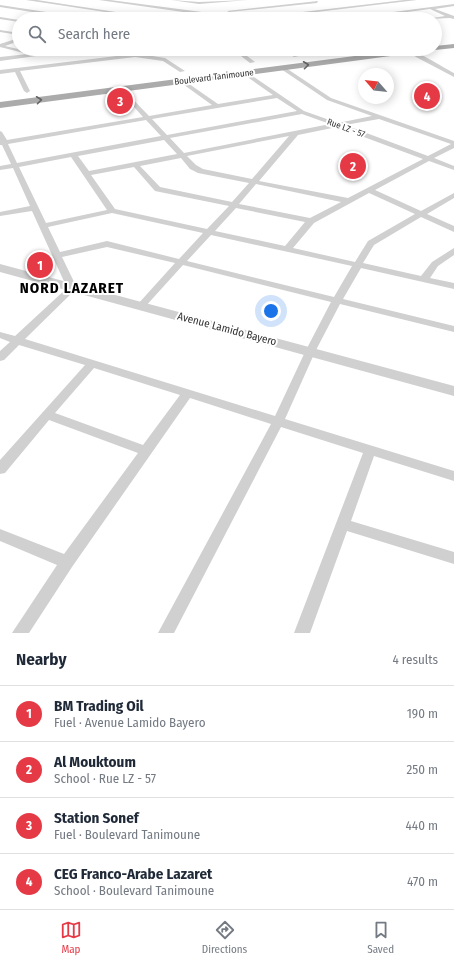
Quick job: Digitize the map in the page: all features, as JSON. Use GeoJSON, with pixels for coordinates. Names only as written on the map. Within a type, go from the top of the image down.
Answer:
{"type":"FeatureCollection","features":[{"type":"Feature","properties":{"kind":"main road"},"geometry":{"type":"LineString","coordinates":[[442,47],[454,46]]}},
{"type":"Feature","properties":{"kind":"main road","name":"Boulevard Tanimoune"},"geometry":{"type":"LineString","coordinates":[[0,104],[368,56]]}},
{"type":"Feature","properties":{"kind":"main road","name":"Boulevard Tanimoune"},"geometry":{"type":"LineString","coordinates":[[236,64],[264,60]]}},
{"type":"Feature","properties":{"kind":"main road","name":"Boulevard Tanimoune"},"geometry":{"type":"LineString","coordinates":[[167,73],[186,70]]}},
{"type":"Feature","properties":{"kind":"street"},"geometry":{"type":"LineString","coordinates":[[28,0],[114,12]]}},
{"type":"Feature","properties":{"kind":"street"},"geometry":{"type":"LineString","coordinates":[[102,0],[182,12],[207,0]]}},
{"type":"Feature","properties":{"kind":"street"},"geometry":{"type":"LineString","coordinates":[[173,0],[200,3],[246,0]]}},
{"type":"Feature","properties":{"kind":"street"},"geometry":{"type":"LineString","coordinates":[[379,0],[386,3]]}},
{"type":"Feature","properties":{"kind":"street"},"geometry":{"type":"LineString","coordinates":[[411,0],[440,12]]}},
{"type":"Feature","properties":{"kind":"street"},"geometry":{"type":"LineString","coordinates":[[312,12],[415,0]]}},
{"type":"Feature","properties":{"kind":"street"},"geometry":{"type":"LineString","coordinates":[[86,12],[115,1]]}},
{"type":"Feature","properties":{"kind":"street"},"geometry":{"type":"LineString","coordinates":[[216,1],[229,11],[316,1],[338,12]]}},
{"type":"Feature","properties":{"kind":"street"},"geometry":{"type":"LineString","coordinates":[[354,3],[360,6]]}},
{"type":"Feature","properties":{"kind":"street"},"geometry":{"type":"LineString","coordinates":[[286,5],[300,12]]}},
{"type":"Feature","properties":{"kind":"street"},"geometry":{"type":"LineString","coordinates":[[398,12],[454,5]]}},
{"type":"Feature","properties":{"kind":"street"},"geometry":{"type":"LineString","coordinates":[[0,6],[36,12]]}},
{"type":"Feature","properties":{"kind":"street"},"geometry":{"type":"LineString","coordinates":[[442,13],[453,17]]}},
{"type":"Feature","properties":{"kind":"street"},"geometry":{"type":"LineString","coordinates":[[442,18],[453,17]]}},
{"type":"Feature","properties":{"kind":"street"},"geometry":{"type":"LineString","coordinates":[[0,18],[12,20]]}},
{"type":"Feature","properties":{"kind":"street"},"geometry":{"type":"LineString","coordinates":[[0,31],[12,33]]}},
{"type":"Feature","properties":{"kind":"street"},"geometry":{"type":"LineString","coordinates":[[0,46],[12,41]]}},
{"type":"Feature","properties":{"kind":"street"},"geometry":{"type":"LineString","coordinates":[[0,46],[12,49]]}},
{"type":"Feature","properties":{"kind":"street"},"geometry":{"type":"LineString","coordinates":[[0,60],[30,56]]}},
{"type":"Feature","properties":{"kind":"street"},"geometry":{"type":"LineString","coordinates":[[0,72],[128,56]]}},
{"type":"Feature","properties":{"kind":"street"},"geometry":{"type":"LineString","coordinates":[[141,56],[168,61],[186,70]]}},
{"type":"Feature","properties":{"kind":"street"},"geometry":{"type":"LineString","coordinates":[[244,56],[252,62]]}},
{"type":"Feature","properties":{"kind":"street"},"geometry":{"type":"LineString","coordinates":[[419,56],[440,69],[454,75]]}},
{"type":"Feature","properties":{"kind":"street"},"geometry":{"type":"LineString","coordinates":[[440,69],[454,67]]}},
{"type":"Feature","properties":{"kind":"street"},"geometry":{"type":"LineString","coordinates":[[283,68],[324,97],[454,144]]}},
{"type":"Feature","properties":{"kind":"street"},"geometry":{"type":"LineString","coordinates":[[17,70],[27,91]]}},
{"type":"Feature","properties":{"kind":"street","name":"Rue LZ - 57"},"geometry":{"type":"LineString","coordinates":[[245,73],[302,112],[454,168]]}},
{"type":"Feature","properties":{"kind":"street"},"geometry":{"type":"LineString","coordinates":[[182,81],[217,106]]}},
{"type":"Feature","properties":{"kind":"street"},"geometry":{"type":"LineString","coordinates":[[121,89],[193,167],[201,171],[349,201]]}},
{"type":"Feature","properties":{"kind":"street"},"geometry":{"type":"LineString","coordinates":[[2,143],[278,96]]}},
{"type":"Feature","properties":{"kind":"street"},"geometry":{"type":"LineString","coordinates":[[0,168],[302,112]]}},
{"type":"Feature","properties":{"kind":"street"},"geometry":{"type":"LineString","coordinates":[[87,174],[378,117]]}},
{"type":"Feature","properties":{"kind":"street"},"geometry":{"type":"LineString","coordinates":[[0,133],[2,143],[58,255],[72,288],[0,357]]}},
{"type":"Feature","properties":{"kind":"street"},"geometry":{"type":"LineString","coordinates":[[141,306],[210,232],[295,134]]}},
{"type":"Feature","properties":{"kind":"street"},"geometry":{"type":"LineString","coordinates":[[287,249],[311,221],[370,191],[454,144]]}},
{"type":"Feature","properties":{"kind":"street"},"geometry":{"type":"LineString","coordinates":[[73,154],[112,211]]}},
{"type":"Feature","properties":{"kind":"street"},"geometry":{"type":"LineString","coordinates":[[136,165],[158,189],[311,221]]}},
{"type":"Feature","properties":{"kind":"street"},"geometry":{"type":"LineString","coordinates":[[370,191],[454,229]]}},
{"type":"Feature","properties":{"kind":"street"},"geometry":{"type":"LineString","coordinates":[[166,633],[278,421],[310,352],[357,264],[374,240],[454,195]]}},
{"type":"Feature","properties":{"kind":"street"},"geometry":{"type":"LineString","coordinates":[[0,214],[34,208]]}},
{"type":"Feature","properties":{"kind":"street"},"geometry":{"type":"LineString","coordinates":[[43,226],[112,211],[424,278],[454,286]]}},
{"type":"Feature","properties":{"kind":"street"},"geometry":{"type":"LineString","coordinates":[[58,255],[106,244],[454,328]]}},
{"type":"Feature","properties":{"kind":"street"},"geometry":{"type":"LineString","coordinates":[[424,278],[435,264],[454,251]]}},
{"type":"Feature","properties":{"kind":"street","name":"Avenue Lamido Bayero"},"geometry":{"type":"LineString","coordinates":[[0,268],[454,391]]}},
{"type":"Feature","properties":{"kind":"street"},"geometry":{"type":"LineString","coordinates":[[0,334],[454,476]]}},
{"type":"Feature","properties":{"kind":"street"},"geometry":{"type":"LineString","coordinates":[[0,469],[92,364]]}},
{"type":"Feature","properties":{"kind":"street"},"geometry":{"type":"LineString","coordinates":[[20,633],[67,562],[187,393]]}},
{"type":"Feature","properties":{"kind":"street"},"geometry":{"type":"LineString","coordinates":[[47,415],[147,451]]}},
{"type":"Feature","properties":{"kind":"street"},"geometry":{"type":"LineString","coordinates":[[302,633],[370,450]]}},
{"type":"Feature","properties":{"kind":"street"},"geometry":{"type":"LineString","coordinates":[[342,524],[454,558]]}},
{"type":"Feature","properties":{"kind":"street"},"geometry":{"type":"LineString","coordinates":[[0,535],[67,562]]}},
{"type":"Feature","properties":{"kind":"place","name":"CEG Franco-Arabe Lazaret"},"geometry":{"type":"Point","coordinates":[427,96]}},
{"type":"Feature","properties":{"kind":"place","name":"Station Sonef"},"geometry":{"type":"Point","coordinates":[120,101]}},
{"type":"Feature","properties":{"kind":"place","name":"Al Mouktoum"},"geometry":{"type":"Point","coordinates":[353,166]}},
{"type":"Feature","properties":{"kind":"place","name":"BM Trading Oil"},"geometry":{"type":"Point","coordinates":[40,265]}},
{"type":"Feature","properties":{"kind":"district","name":"NORD LAZARET"},"geometry":{"type":"Point","coordinates":[72,288]}}]}
